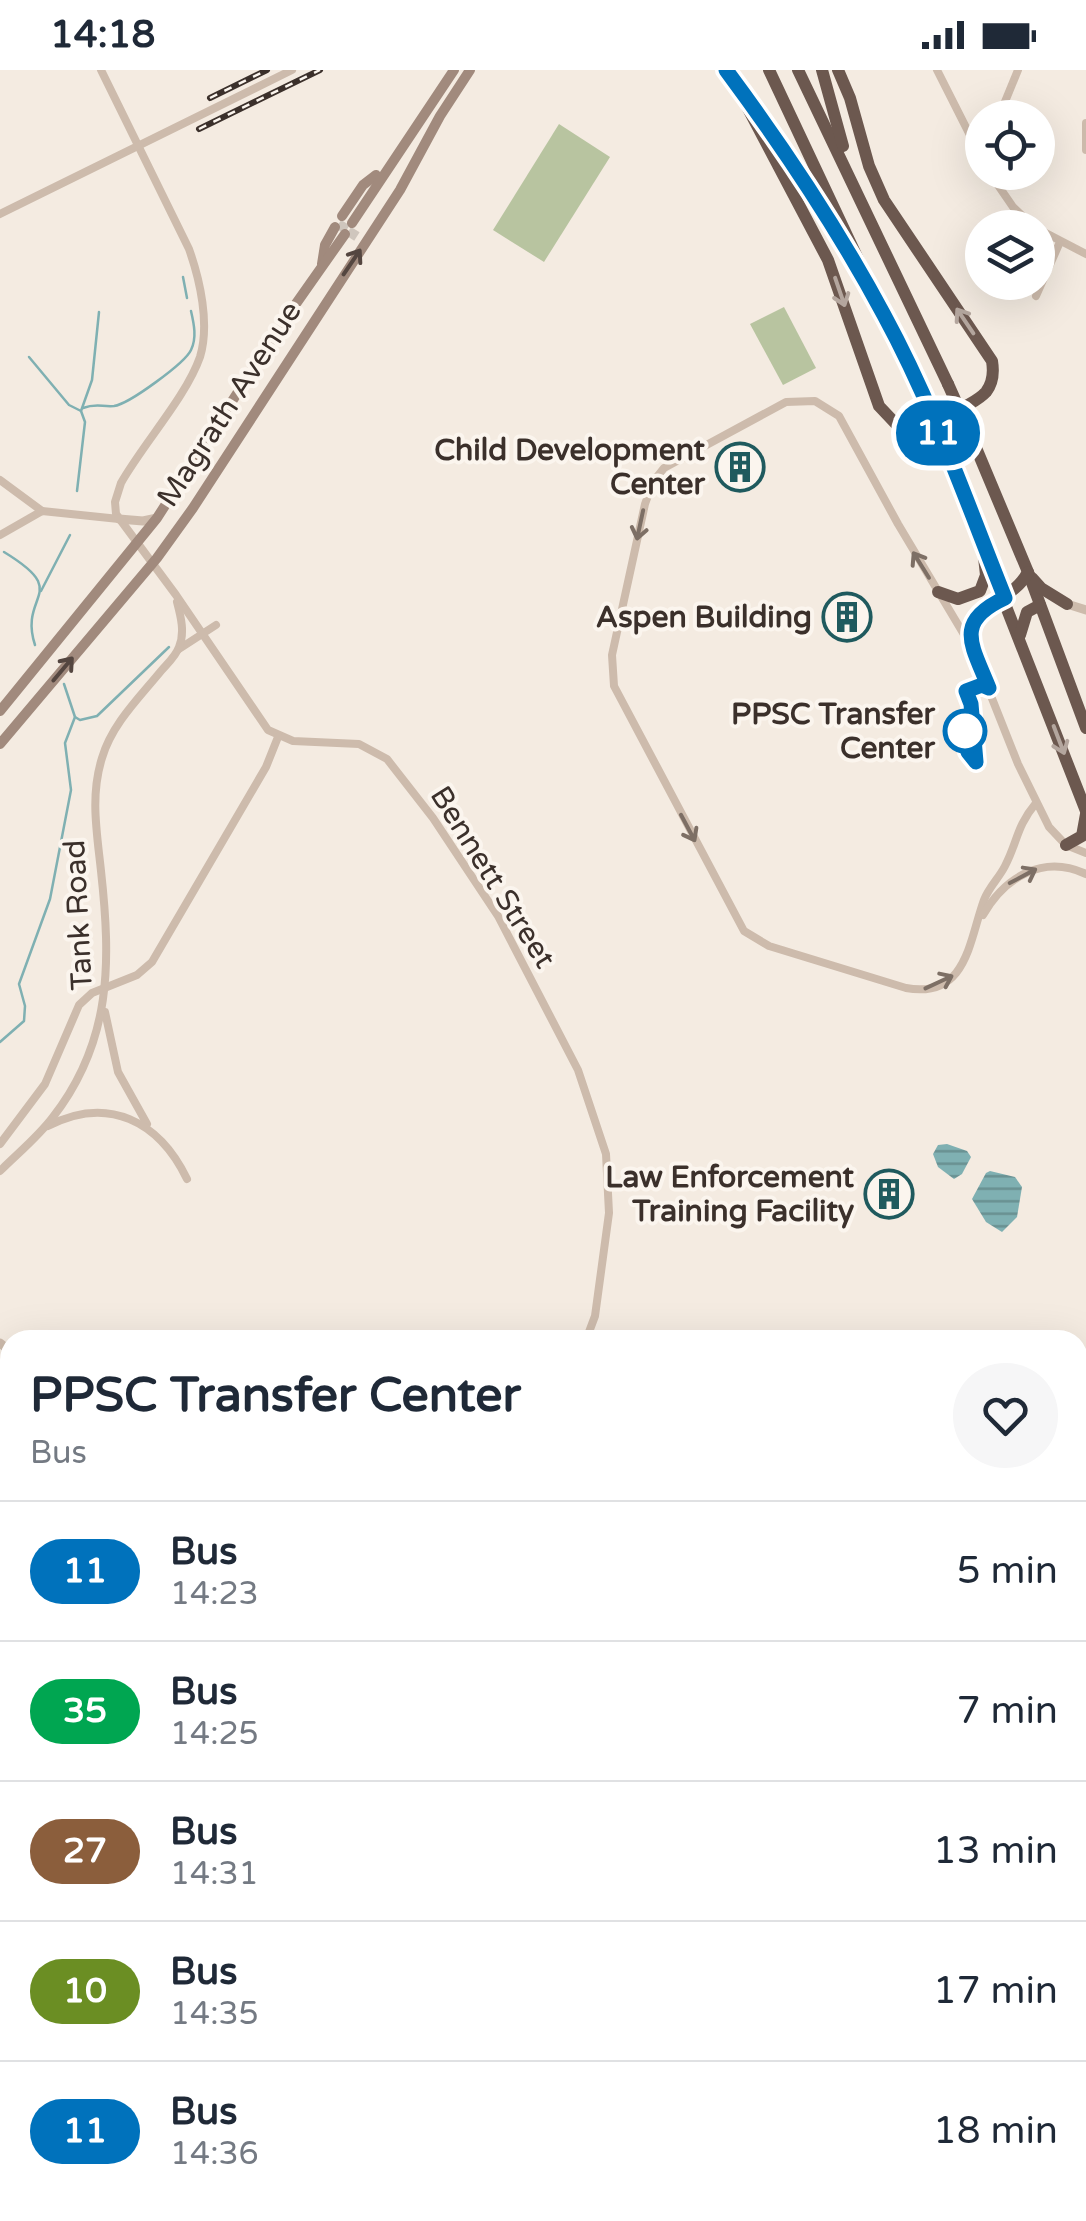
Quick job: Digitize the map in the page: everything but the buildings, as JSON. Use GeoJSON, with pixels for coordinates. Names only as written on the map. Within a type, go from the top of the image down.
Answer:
{"type":"FeatureCollection","features":[{"type":"Feature","properties":{"kind":"highway"},"geometry":{"type":"LineString","coordinates":[[768,70],[922,396],[1018,631],[1086,813],[1082,836],[1066,845]]}},
{"type":"Feature","properties":{"kind":"highway"},"geometry":{"type":"LineString","coordinates":[[798,70],[969,431],[1028,572],[1086,728]]}},
{"type":"Feature","properties":{"kind":"highway"},"geometry":{"type":"LineString","coordinates":[[822,70],[837,129],[868,214]]}},
{"type":"Feature","properties":{"kind":"highway"},"geometry":{"type":"LineString","coordinates":[[729,75],[828,260],[879,406],[896,424],[919,424],[983,395],[992,382],[992,361],[884,200],[838,70]]}},
{"type":"Feature","properties":{"kind":"highway"},"geometry":{"type":"LineString","coordinates":[[729,75],[791,159],[886,317]]}},
{"type":"Feature","properties":{"kind":"highway"},"geometry":{"type":"LineString","coordinates":[[938,592],[958,599],[980,590],[986,575],[984,544]]}},
{"type":"Feature","properties":{"kind":"highway"},"geometry":{"type":"LineString","coordinates":[[972,648],[972,627],[979,612],[1020,587],[1028,572]]}},
{"type":"Feature","properties":{"kind":"highway"},"geometry":{"type":"LineString","coordinates":[[1028,572],[1041,588],[1067,604]]}},
{"type":"Feature","properties":{"kind":"highway"},"geometry":{"type":"LineString","coordinates":[[1018,631],[1023,618],[1040,605]]}},
{"type":"Feature","properties":{"kind":"highway"},"geometry":{"type":"LineString","coordinates":[[979,612],[999,612],[1018,631]]}},
{"type":"Feature","properties":{"kind":"main road"},"geometry":{"type":"LineString","coordinates":[[391,164],[363,185],[350,221],[391,164],[454,70]]}},
{"type":"Feature","properties":{"kind":"main road","name":"Magrath Avenue"},"geometry":{"type":"LineString","coordinates":[[0,744],[153,563],[194,508],[296,345],[391,204],[470,70]]}},
{"type":"Feature","properties":{"kind":"main road"},"geometry":{"type":"LineString","coordinates":[[0,711],[138,544],[321,268],[336,258],[342,232],[325,245],[321,268]]}},
{"type":"Feature","properties":{"kind":"street"},"geometry":{"type":"LineString","coordinates":[[0,1144],[45,1084],[78,1005],[92,993],[137,975],[152,962],[266,767],[278,737],[260,721],[176,594],[119,519],[115,507],[122,483],[194,369],[203,343],[200,289],[193,261],[101,70]]}},
{"type":"Feature","properties":{"kind":"street"},"geometry":{"type":"LineString","coordinates":[[0,214],[292,70]]}},
{"type":"Feature","properties":{"kind":"street"},"geometry":{"type":"LineString","coordinates":[[937,70],[965,124]]}},
{"type":"Feature","properties":{"kind":"street"},"geometry":{"type":"LineString","coordinates":[[1006,100],[1018,70]]}},
{"type":"Feature","properties":{"kind":"street"},"geometry":{"type":"LineString","coordinates":[[1086,124],[1086,150]]}},
{"type":"Feature","properties":{"kind":"street"},"geometry":{"type":"LineString","coordinates":[[1001,190],[1016,210]]}},
{"type":"Feature","properties":{"kind":"street"},"geometry":{"type":"LineString","coordinates":[[1055,239],[1086,254]]}},
{"type":"Feature","properties":{"kind":"street"},"geometry":{"type":"LineString","coordinates":[[1055,253],[1060,242]]}},
{"type":"Feature","properties":{"kind":"street"},"geometry":{"type":"LineString","coordinates":[[1036,803],[1018,827],[1008,861],[988,891],[958,971],[944,983],[926,990],[906,988],[752,938],[734,917],[612,676],[612,655],[653,482],[672,461],[776,406],[796,400],[824,405],[845,423],[898,524],[972,648],[1050,828],[1066,845],[1086,852]]}},
{"type":"Feature","properties":{"kind":"street"},"geometry":{"type":"LineString","coordinates":[[0,480],[42,511],[143,521],[156,518]]}},
{"type":"Feature","properties":{"kind":"street"},"geometry":{"type":"LineString","coordinates":[[0,535],[42,511]]}},
{"type":"Feature","properties":{"kind":"street"},"geometry":{"type":"LineString","coordinates":[[176,594],[182,625],[179,649]]}},
{"type":"Feature","properties":{"kind":"street"},"geometry":{"type":"LineString","coordinates":[[1040,605],[1067,604],[1086,610]]}},
{"type":"Feature","properties":{"kind":"street","name":"Tank Road"},"geometry":{"type":"LineString","coordinates":[[0,1171],[62,1106],[86,1063],[104,1005],[106,920],[95,807],[98,772],[114,730],[179,649],[216,625]]}},
{"type":"Feature","properties":{"kind":"street","name":"Bennett Street"},"geometry":{"type":"LineString","coordinates":[[278,737],[293,742],[359,744],[392,763],[476,881],[562,1036],[591,1104],[606,1154],[609,1180],[609,1213],[589,1330]]}},
{"type":"Feature","properties":{"kind":"street"},"geometry":{"type":"LineString","coordinates":[[978,924],[995,896],[1026,872],[1062,866],[1086,874]]}},
{"type":"Feature","properties":{"kind":"street"},"geometry":{"type":"LineString","coordinates":[[104,1005],[118,1072],[135,1107],[174,1155],[187,1179]]}},
{"type":"Feature","properties":{"kind":"street"},"geometry":{"type":"LineString","coordinates":[[44,1128],[76,1115],[104,1113],[126,1118],[153,1132]]}},
{"type":"Feature","properties":{"kind":"green space"},"geometry":{"type":"Polygon","coordinates":[[[559,124],[610,157],[544,262],[493,230],[559,124]]]}},
{"type":"Feature","properties":{"kind":"green space"},"geometry":{"type":"Polygon","coordinates":[[[784,307],[816,368],[783,385],[750,324],[784,307]]]}},
{"type":"Feature","properties":{"kind":"water"},"geometry":{"type":"Polygon","coordinates":[[[938,1145],[967,1151],[971,1157],[962,1174],[954,1179],[938,1167],[933,1154],[938,1145]]]}},
{"type":"Feature","properties":{"kind":"water"},"geometry":{"type":"Polygon","coordinates":[[[990,1171],[1015,1177],[1022,1187],[1017,1217],[1002,1232],[986,1222],[972,1199],[990,1171]]]}},
{"type":"Feature","properties":{"kind":"waterway"},"geometry":{"type":"LineString","coordinates":[[183,277],[187,298]]}},
{"type":"Feature","properties":{"kind":"waterway"},"geometry":{"type":"LineString","coordinates":[[83,408],[121,404],[179,364],[193,345],[191,311]]}},
{"type":"Feature","properties":{"kind":"waterway"},"geometry":{"type":"LineString","coordinates":[[77,491],[85,422],[81,411],[92,380],[99,312]]}},
{"type":"Feature","properties":{"kind":"waterway"},"geometry":{"type":"LineString","coordinates":[[29,357],[69,405],[81,411]]}},
{"type":"Feature","properties":{"kind":"waterway"},"geometry":{"type":"LineString","coordinates":[[41,591],[70,535]]}},
{"type":"Feature","properties":{"kind":"waterway"},"geometry":{"type":"LineString","coordinates":[[4,552],[36,577],[40,586],[33,614],[35,645]]}},
{"type":"Feature","properties":{"kind":"waterway"},"geometry":{"type":"LineString","coordinates":[[75,717],[80,720],[97,716],[169,647]]}},
{"type":"Feature","properties":{"kind":"waterway"},"geometry":{"type":"LineString","coordinates":[[0,1042],[24,1021],[19,984],[50,899],[71,790],[65,743],[75,717],[64,684]]}},
{"type":"Feature","properties":{"kind":"tunnel"},"geometry":{"type":"LineString","coordinates":[[340,231],[347,220]]}},
{"type":"Feature","properties":{"kind":"tunnel"},"geometry":{"type":"LineString","coordinates":[[350,238],[357,227]]}},
{"type":"Feature","properties":{"kind":"railway"},"geometry":{"type":"LineString","coordinates":[[210,98],[267,70]]}},
{"type":"Feature","properties":{"kind":"railway"},"geometry":{"type":"LineString","coordinates":[[199,129],[320,70]]}},
{"type":"Feature","properties":{"kind":"bus line","name":"11"},"geometry":{"type":"LineString","coordinates":[[726,70],[780,142],[886,317],[1005,598],[979,612],[972,627],[972,648],[989,688],[982,685],[966,691],[971,704],[976,762],[968,752],[965,730]]}},
{"type":"Feature","properties":{"kind":"place","name":"Child Development Center"},"geometry":{"type":"Point","coordinates":[740,467]}},
{"type":"Feature","properties":{"kind":"place","name":"Aspen Building"},"geometry":{"type":"Point","coordinates":[847,617]}},
{"type":"Feature","properties":{"kind":"place","name":"PPSC Transfer Center"},"geometry":{"type":"Point","coordinates":[965,731]}},
{"type":"Feature","properties":{"kind":"place","name":"Law Enforcement Training Facility"},"geometry":{"type":"Point","coordinates":[889,1194]}}]}
